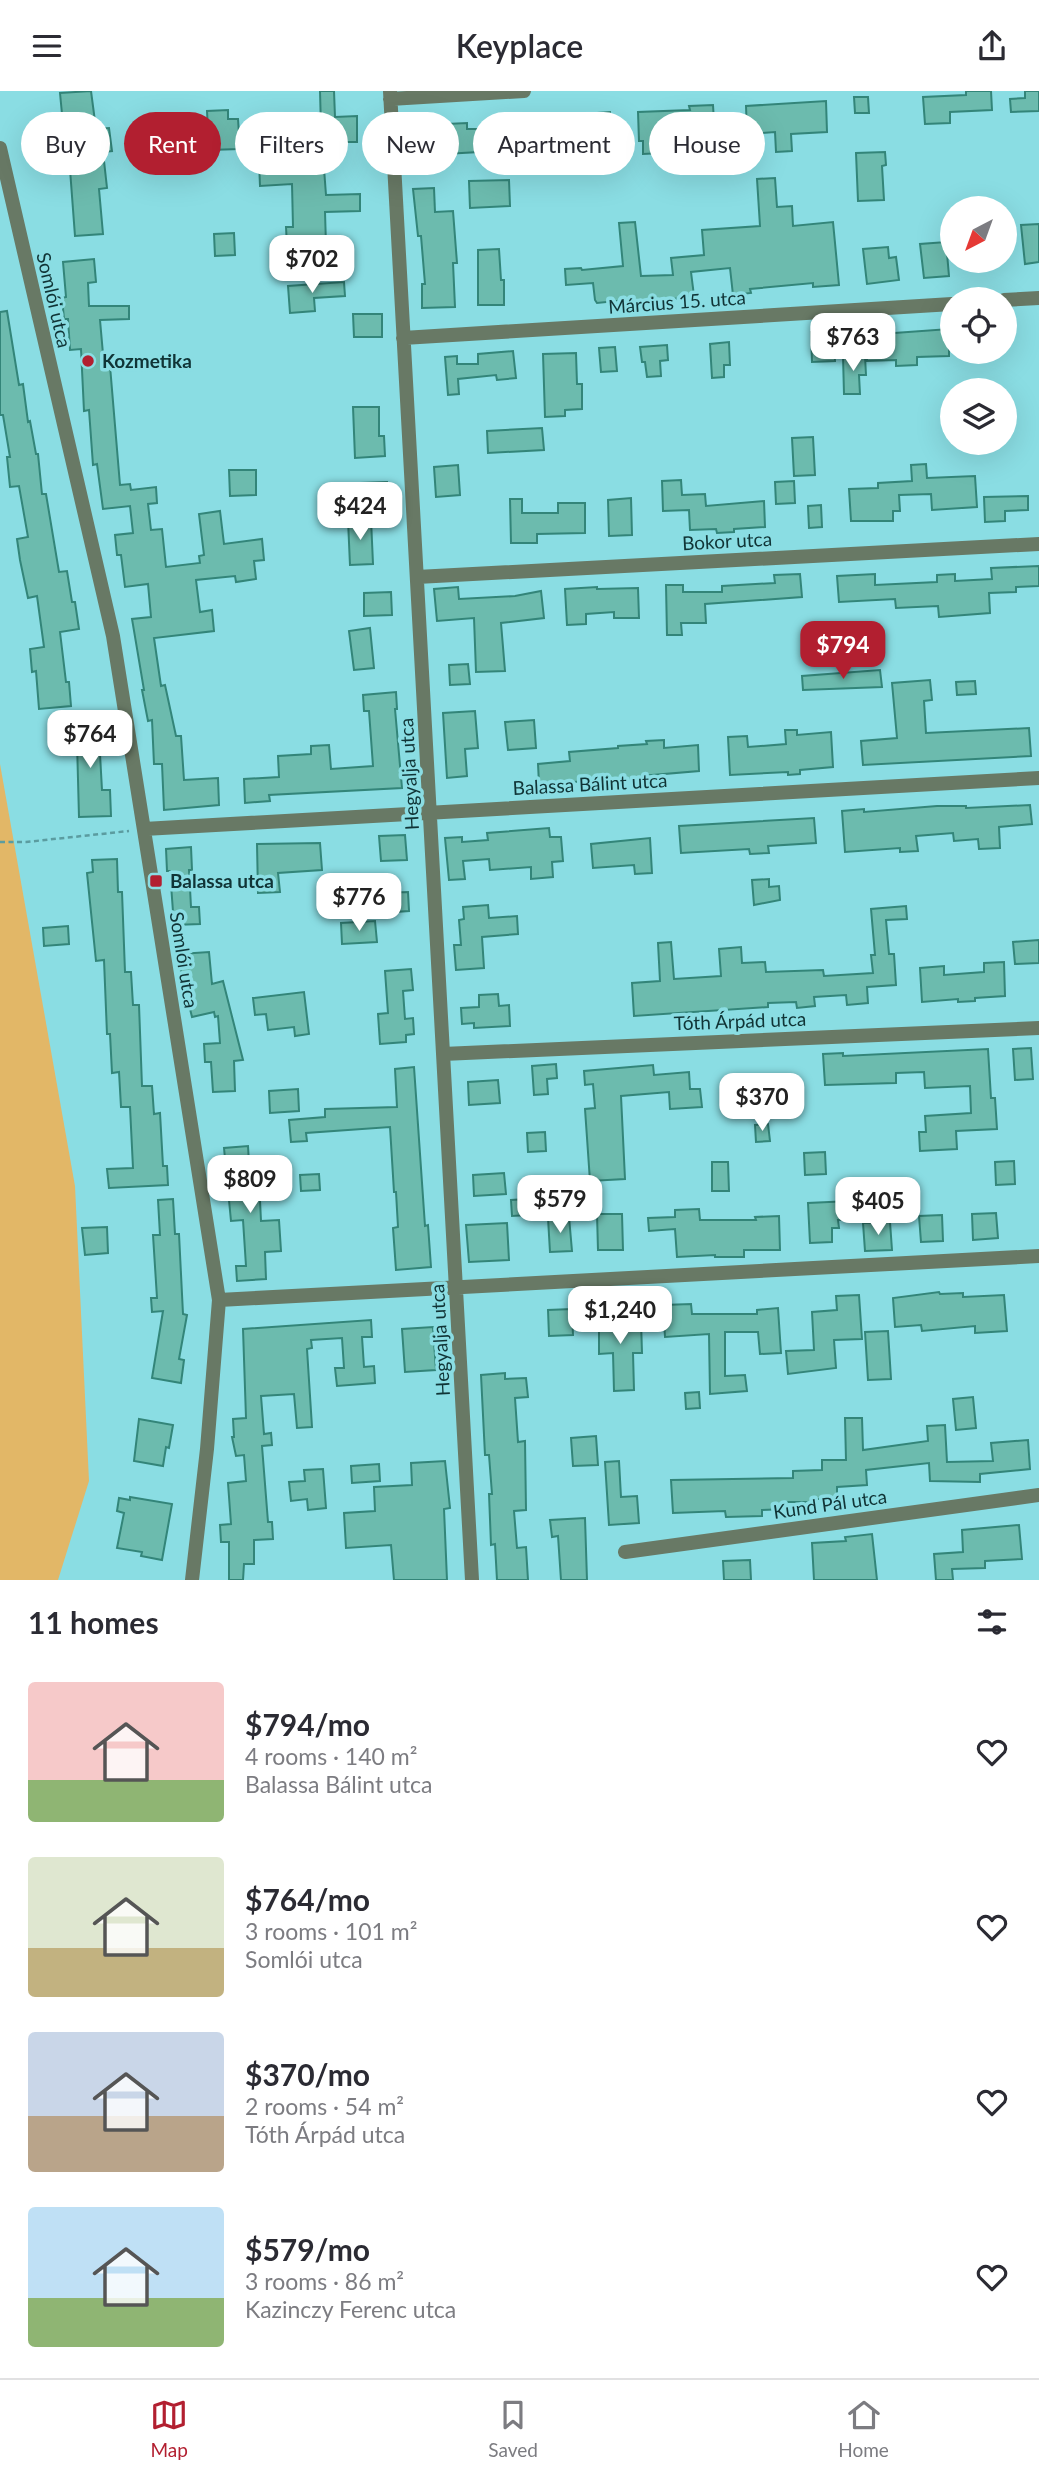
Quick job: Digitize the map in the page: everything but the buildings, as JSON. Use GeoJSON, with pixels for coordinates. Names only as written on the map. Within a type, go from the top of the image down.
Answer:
{"type":"FeatureCollection","features":[{"type":"Feature","properties":{"kind":"street"},"geometry":{"type":"LineString","coordinates":[[390,95],[524,91]]}},
{"type":"Feature","properties":{"kind":"street","name":"Hegyalja utca"},"geometry":{"type":"LineString","coordinates":[[390,95],[472,1580]]}},
{"type":"Feature","properties":{"kind":"street","name":"Somlói utca"},"geometry":{"type":"LineString","coordinates":[[0,148],[113,636],[219,1300],[207,1449],[192,1580]]}},
{"type":"Feature","properties":{"kind":"street"},"geometry":{"type":"LineString","coordinates":[[1017,299],[1039,298]]}},
{"type":"Feature","properties":{"kind":"street","name":"Március 15. utca"},"geometry":{"type":"LineString","coordinates":[[404,338],[940,305]]}},
{"type":"Feature","properties":{"kind":"street","name":"Bokor utca"},"geometry":{"type":"LineString","coordinates":[[416,577],[1039,544]]}},
{"type":"Feature","properties":{"kind":"street","name":"Balassa Bálint utca"},"geometry":{"type":"LineString","coordinates":[[144,829],[1039,778]]}},
{"type":"Feature","properties":{"kind":"street","name":"Tóth Árpád utca"},"geometry":{"type":"LineString","coordinates":[[443,1053],[1039,1028]]}},
{"type":"Feature","properties":{"kind":"street"},"geometry":{"type":"LineString","coordinates":[[219,1300],[1039,1256]]}},
{"type":"Feature","properties":{"kind":"street","name":"Kund Pál utca"},"geometry":{"type":"LineString","coordinates":[[625,1552],[1039,1495]]}},
{"type":"Feature","properties":{"kind":"path"},"geometry":{"type":"LineString","coordinates":[[0,842],[26,842],[144,829]]}},
{"type":"Feature","properties":{"kind":"shaded area"},"geometry":{"type":"Polygon","coordinates":[[[0,764],[75,1186],[89,1481],[58,1580],[0,1580],[0,764]]]}},
{"type":"Feature","properties":{"kind":"place","name":"Kozmetika"},"geometry":{"type":"Point","coordinates":[88,361]}},
{"type":"Feature","properties":{"kind":"place","name":"Balassa utca"},"geometry":{"type":"Point","coordinates":[156,881]}}]}
